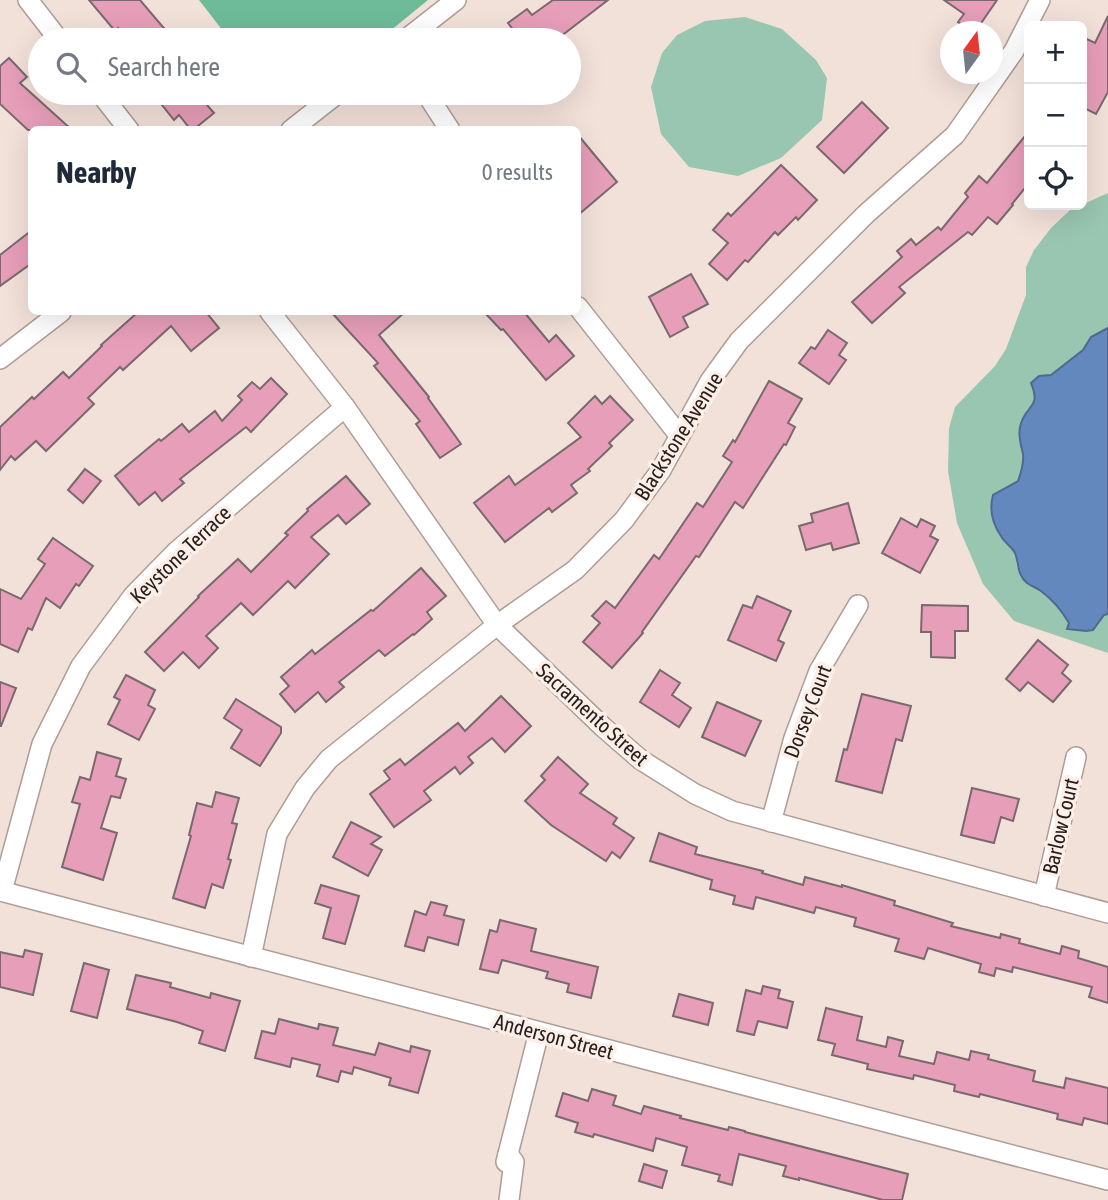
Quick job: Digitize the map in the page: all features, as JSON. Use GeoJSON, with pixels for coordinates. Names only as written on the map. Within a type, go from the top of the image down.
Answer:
{"type":"FeatureCollection","features":[{"type":"Feature","properties":{"kind":"street"},"geometry":{"type":"LineString","coordinates":[[28,0],[50,28]]}},
{"type":"Feature","properties":{"kind":"street"},"geometry":{"type":"LineString","coordinates":[[420,28],[456,0]]}},
{"type":"Feature","properties":{"kind":"street","name":"Blackstone Avenue"},"geometry":{"type":"LineString","coordinates":[[251,957],[277,834],[304,788],[329,759],[497,625],[575,570],[624,520],[661,470],[710,381],[740,341],[866,214],[955,135],[1014,51],[1040,0]]}},
{"type":"Feature","properties":{"kind":"street"},"geometry":{"type":"LineString","coordinates":[[109,105],[126,126]]}},
{"type":"Feature","properties":{"kind":"street"},"geometry":{"type":"LineString","coordinates":[[296,126],[323,105]]}},
{"type":"Feature","properties":{"kind":"street"},"geometry":{"type":"LineString","coordinates":[[434,105],[447,126]]}},
{"type":"Feature","properties":{"kind":"street"},"geometry":{"type":"LineString","coordinates":[[581,311],[679,435]]}},
{"type":"Feature","properties":{"kind":"street"},"geometry":{"type":"LineString","coordinates":[[0,359],[57,315]]}},
{"type":"Feature","properties":{"kind":"street","name":"Sacramento Street"},"geometry":{"type":"LineString","coordinates":[[272,315],[345,407],[497,625],[640,760],[695,794],[732,811],[1108,913]]}},
{"type":"Feature","properties":{"kind":"street","name":"Keystone Terrace"},"geometry":{"type":"LineString","coordinates":[[1,891],[42,744],[81,666],[133,596],[177,551],[345,407]]}},
{"type":"Feature","properties":{"kind":"street","name":"Dorsey Court"},"geometry":{"type":"LineString","coordinates":[[771,822],[794,738],[819,671],[858,605]]}},
{"type":"Feature","properties":{"kind":"street","name":"Barlow Court"},"geometry":{"type":"LineString","coordinates":[[1044,896],[1076,757]]}},
{"type":"Feature","properties":{"kind":"street","name":"Anderson Street"},"geometry":{"type":"LineString","coordinates":[[1,891],[1108,1180]]}},
{"type":"Feature","properties":{"kind":"street"},"geometry":{"type":"LineString","coordinates":[[509,1200],[514,1162],[507,1158],[539,1032]]}},
{"type":"Feature","properties":{"kind":"green space"},"geometry":{"type":"Polygon","coordinates":[[[199,0],[428,0],[394,28],[221,28],[199,0]]]}},
{"type":"Feature","properties":{"kind":"green space"},"geometry":{"type":"Polygon","coordinates":[[[745,17],[782,29],[816,60],[827,78],[822,120],[781,158],[738,176],[689,167],[661,134],[651,87],[662,53],[677,35],[705,21],[745,17]]]}},
{"type":"Feature","properties":{"kind":"green space"},"geometry":{"type":"Polygon","coordinates":[[[1108,193],[1108,328],[1092,337],[1083,350],[1051,375],[1039,376],[1034,403],[1026,411],[1019,434],[1023,456],[1018,481],[993,495],[1000,536],[1015,553],[1017,567],[1027,583],[1060,608],[1070,624],[1097,626],[1104,615],[1108,614],[1108,653],[1014,621],[983,584],[957,523],[948,471],[949,428],[955,407],[995,366],[1006,349],[1026,295],[1026,267],[1034,250],[1070,210],[1087,210],[1087,202],[1108,193]]]}},
{"type":"Feature","properties":{"kind":"water"},"geometry":{"type":"Polygon","coordinates":[[[1108,328],[1108,614],[1104,615],[1093,630],[1086,631],[1067,629],[1069,623],[1057,606],[1024,580],[1015,553],[995,526],[991,506],[993,495],[1018,481],[1020,475],[1023,457],[1019,431],[1035,398],[1031,383],[1039,376],[1051,375],[1083,350],[1091,337],[1108,328]]]}},
{"type":"Feature","properties":{"kind":"building"},"geometry":{"type":"Polygon","coordinates":[[[89,0],[140,0],[164,28],[118,28],[112,28],[89,0]]]}},
{"type":"Feature","properties":{"kind":"building"},"geometry":{"type":"Polygon","coordinates":[[[553,0],[608,0],[572,28],[512,28],[508,23],[527,9],[532,15],[553,0]]]}},
{"type":"Feature","properties":{"kind":"building"},"geometry":{"type":"Polygon","coordinates":[[[944,0],[997,0],[983,21],[959,21],[964,14],[944,0]]]}},
{"type":"Feature","properties":{"kind":"building"},"geometry":{"type":"Polygon","coordinates":[[[1108,16],[1108,92],[1096,114],[1087,110],[1087,39],[1095,43],[1108,16]]]}},
{"type":"Feature","properties":{"kind":"building"},"geometry":{"type":"Polygon","coordinates":[[[9,58],[27,77],[20,83],[28,90],[28,105],[44,105],[68,126],[28,126],[28,130],[0,104],[0,66],[9,58]]]}},
{"type":"Feature","properties":{"kind":"building"},"geometry":{"type":"Polygon","coordinates":[[[862,102],[888,128],[844,173],[817,147],[862,102]]]}},
{"type":"Feature","properties":{"kind":"building"},"geometry":{"type":"Polygon","coordinates":[[[162,105],[207,105],[214,113],[198,126],[188,126],[179,115],[174,120],[162,105]]]}},
{"type":"Feature","properties":{"kind":"building"},"geometry":{"type":"Polygon","coordinates":[[[1024,137],[1024,189],[1013,205],[997,224],[988,217],[972,235],[968,232],[899,287],[905,293],[872,323],[852,302],[902,257],[897,251],[911,239],[916,245],[938,227],[941,230],[968,197],[965,193],[979,176],[987,183],[1024,137]]]}},
{"type":"Feature","properties":{"kind":"building"},"geometry":{"type":"Polygon","coordinates":[[[581,139],[617,182],[581,212],[581,139]]]}},
{"type":"Feature","properties":{"kind":"building"},"geometry":{"type":"Polygon","coordinates":[[[781,165],[817,200],[798,220],[796,217],[778,235],[775,232],[748,262],[745,260],[727,280],[709,264],[728,243],[713,230],[728,213],[731,216],[781,165]]]}},
{"type":"Feature","properties":{"kind":"building"},"geometry":{"type":"Polygon","coordinates":[[[28,233],[28,266],[0,286],[0,255],[28,233]]]}},
{"type":"Feature","properties":{"kind":"building"},"geometry":{"type":"Polygon","coordinates":[[[691,274],[708,304],[683,317],[688,327],[670,337],[649,297],[691,274]]]}},
{"type":"Feature","properties":{"kind":"building"},"geometry":{"type":"Polygon","coordinates":[[[135,315],[208,315],[219,328],[191,351],[171,326],[123,370],[120,367],[88,398],[94,404],[46,451],[36,441],[15,460],[11,456],[0,470],[0,427],[63,372],[69,378],[135,315]]]}},
{"type":"Feature","properties":{"kind":"building"},"geometry":{"type":"Polygon","coordinates":[[[334,315],[402,315],[379,335],[429,397],[461,444],[440,458],[416,424],[420,421],[374,366],[378,363],[334,315]]]}},
{"type":"Feature","properties":{"kind":"building"},"geometry":{"type":"Polygon","coordinates":[[[487,315],[526,315],[549,342],[556,335],[574,356],[546,380],[503,329],[487,315]]]}},
{"type":"Feature","properties":{"kind":"building"},"geometry":{"type":"Polygon","coordinates":[[[828,330],[847,343],[839,355],[846,360],[829,384],[799,363],[811,347],[815,349],[828,330]]]}},
{"type":"Feature","properties":{"kind":"building"},"geometry":{"type":"Polygon","coordinates":[[[271,378],[287,394],[251,432],[246,427],[180,479],[184,483],[162,501],[155,492],[139,505],[115,476],[159,439],[161,441],[182,424],[189,432],[215,411],[222,421],[242,400],[238,396],[252,382],[260,389],[271,378]]]}},
{"type":"Feature","properties":{"kind":"building"},"geometry":{"type":"Polygon","coordinates":[[[769,381],[802,399],[788,423],[795,427],[786,445],[784,444],[743,508],[735,502],[699,557],[696,556],[643,633],[612,668],[583,642],[600,623],[592,616],[606,601],[615,608],[654,555],[659,559],[697,503],[703,507],[732,462],[723,456],[733,440],[735,442],[769,381]]]}},
{"type":"Feature","properties":{"kind":"building"},"geometry":{"type":"Polygon","coordinates":[[[595,396],[602,404],[610,396],[633,420],[609,443],[612,446],[588,469],[590,471],[571,485],[577,493],[552,512],[549,508],[505,542],[474,503],[509,476],[515,485],[581,437],[568,423],[595,396]]]}},
{"type":"Feature","properties":{"kind":"building"},"geometry":{"type":"Polygon","coordinates":[[[85,469],[101,481],[83,503],[68,490],[85,469]]]}},
{"type":"Feature","properties":{"kind":"building"},"geometry":{"type":"Polygon","coordinates":[[[346,476],[370,504],[346,524],[338,515],[311,537],[329,554],[295,588],[288,581],[253,615],[241,603],[206,636],[218,648],[199,668],[183,652],[164,671],[145,652],[198,596],[238,559],[251,572],[288,535],[285,533],[307,509],[346,476]]]}},
{"type":"Feature","properties":{"kind":"building"},"geometry":{"type":"Polygon","coordinates":[[[848,503],[859,543],[833,550],[831,543],[806,550],[799,526],[813,522],[811,514],[848,503]]]}},
{"type":"Feature","properties":{"kind":"building"},"geometry":{"type":"Polygon","coordinates":[[[901,518],[917,527],[921,519],[935,526],[930,536],[938,540],[920,573],[882,553],[901,518]]]}},
{"type":"Feature","properties":{"kind":"building"},"geometry":{"type":"Polygon","coordinates":[[[53,538],[93,566],[79,586],[76,584],[60,608],[46,598],[32,630],[28,628],[18,652],[0,644],[0,589],[21,599],[45,564],[38,559],[53,538]]]}},
{"type":"Feature","properties":{"kind":"building"},"geometry":{"type":"Polygon","coordinates":[[[421,568],[446,596],[427,612],[432,619],[385,656],[379,650],[339,682],[344,687],[326,702],[318,692],[295,712],[280,694],[289,686],[281,677],[312,650],[315,654],[373,611],[421,568]]]}},
{"type":"Feature","properties":{"kind":"building"},"geometry":{"type":"Polygon","coordinates":[[[757,596],[791,611],[778,640],[784,643],[776,661],[728,640],[743,605],[752,608],[757,596]]]}},
{"type":"Feature","properties":{"kind":"building"},"geometry":{"type":"Polygon","coordinates":[[[922,605],[968,606],[968,631],[955,631],[955,658],[931,657],[931,632],[921,632],[922,605]]]}},
{"type":"Feature","properties":{"kind":"building"},"geometry":{"type":"Polygon","coordinates":[[[1038,640],[1068,665],[1062,673],[1071,681],[1053,702],[1028,682],[1020,691],[1006,679],[1038,640]]]}},
{"type":"Feature","properties":{"kind":"building"},"geometry":{"type":"Polygon","coordinates":[[[660,670],[680,683],[672,695],[691,708],[679,727],[640,702],[660,670]]]}},
{"type":"Feature","properties":{"kind":"building"},"geometry":{"type":"Polygon","coordinates":[[[126,675],[155,690],[148,705],[155,709],[139,740],[108,724],[120,700],[114,697],[126,675]]]}},
{"type":"Feature","properties":{"kind":"building"},"geometry":{"type":"Polygon","coordinates":[[[0,682],[16,688],[1,726],[0,726],[0,682]]]}},
{"type":"Feature","properties":{"kind":"building"},"geometry":{"type":"Polygon","coordinates":[[[862,694],[911,706],[902,741],[896,739],[882,793],[836,781],[862,694]]]}},
{"type":"Feature","properties":{"kind":"building"},"geometry":{"type":"Polygon","coordinates":[[[501,696],[531,726],[505,752],[492,738],[468,757],[473,763],[460,774],[455,767],[424,791],[431,800],[394,827],[370,794],[390,779],[384,771],[400,759],[405,765],[458,723],[465,731],[501,696]]]}},
{"type":"Feature","properties":{"kind":"building"},"geometry":{"type":"Polygon","coordinates":[[[236,699],[281,727],[281,733],[260,766],[231,748],[242,730],[224,718],[236,699]]]}},
{"type":"Feature","properties":{"kind":"building"},"geometry":{"type":"Polygon","coordinates":[[[717,702],[761,721],[745,756],[702,737],[717,702]]]}},
{"type":"Feature","properties":{"kind":"building"},"geometry":{"type":"Polygon","coordinates":[[[97,752],[121,759],[116,776],[126,779],[120,798],[111,796],[101,828],[117,833],[103,880],[62,867],[80,804],[72,802],[80,777],[90,780],[97,752]]]}},
{"type":"Feature","properties":{"kind":"building"},"geometry":{"type":"Polygon","coordinates":[[[558,757],[588,784],[580,793],[617,818],[613,824],[634,838],[620,858],[612,852],[606,861],[551,825],[525,801],[545,780],[541,776],[558,757]]]}},
{"type":"Feature","properties":{"kind":"building"},"geometry":{"type":"Polygon","coordinates":[[[972,788],[1019,799],[1013,821],[1001,817],[994,843],[961,835],[972,788]]]}},
{"type":"Feature","properties":{"kind":"building"},"geometry":{"type":"Polygon","coordinates":[[[216,792],[239,798],[232,823],[237,824],[223,888],[212,884],[205,908],[173,898],[191,836],[189,835],[197,803],[212,807],[216,792]]]}},
{"type":"Feature","properties":{"kind":"building"},"geometry":{"type":"Polygon","coordinates":[[[351,822],[381,837],[371,844],[382,850],[368,876],[333,857],[351,822]]]}},
{"type":"Feature","properties":{"kind":"building"},"geometry":{"type":"Polygon","coordinates":[[[659,833],[697,847],[695,854],[763,871],[762,873],[803,885],[805,877],[842,885],[895,901],[894,905],[953,923],[951,926],[1000,938],[1001,934],[1020,939],[1019,943],[1060,954],[1062,946],[1079,951],[1078,958],[1108,967],[1108,1003],[1089,997],[1092,987],[1013,967],[1012,972],[996,968],[994,976],[979,972],[981,964],[928,948],[924,959],[895,951],[899,939],[854,926],[856,918],[816,907],[814,913],[756,897],[753,909],[733,904],[735,896],[710,889],[712,880],[650,861],[659,833]]]}},
{"type":"Feature","properties":{"kind":"building"},"geometry":{"type":"Polygon","coordinates":[[[321,885],[359,896],[345,944],[323,938],[331,908],[315,903],[321,885]]]}},
{"type":"Feature","properties":{"kind":"building"},"geometry":{"type":"Polygon","coordinates":[[[431,902],[447,906],[444,915],[464,920],[458,945],[428,937],[424,951],[405,946],[415,911],[426,915],[431,902]]]}},
{"type":"Feature","properties":{"kind":"building"},"geometry":{"type":"Polygon","coordinates":[[[500,920],[536,929],[531,951],[598,967],[591,998],[567,992],[569,984],[546,978],[548,972],[502,960],[498,973],[480,969],[490,930],[497,932],[500,920]]]}},
{"type":"Feature","properties":{"kind":"building"},"geometry":{"type":"Polygon","coordinates":[[[25,950],[42,954],[33,995],[0,987],[0,952],[23,957],[25,950]]]}},
{"type":"Feature","properties":{"kind":"building"},"geometry":{"type":"Polygon","coordinates":[[[84,963],[109,970],[97,1018],[71,1011],[84,963]]]}},
{"type":"Feature","properties":{"kind":"building"},"geometry":{"type":"Polygon","coordinates":[[[136,975],[171,983],[170,987],[210,998],[211,993],[240,1001],[225,1051],[199,1043],[203,1031],[127,1009],[136,975]]]}},
{"type":"Feature","properties":{"kind":"building"},"geometry":{"type":"Polygon","coordinates":[[[763,986],[780,990],[778,998],[793,1002],[787,1028],[758,1021],[754,1035],[737,1031],[746,990],[761,994],[763,986]]]}},
{"type":"Feature","properties":{"kind":"building"},"geometry":{"type":"Polygon","coordinates":[[[679,994],[713,1003],[708,1025],[673,1016],[679,994]]]}},
{"type":"Feature","properties":{"kind":"building"},"geometry":{"type":"Polygon","coordinates":[[[826,1008],[862,1017],[857,1040],[886,1047],[888,1037],[903,1041],[899,1056],[934,1064],[937,1052],[969,1060],[971,1051],[989,1055],[988,1059],[1035,1071],[1033,1081],[1064,1088],[1066,1078],[1108,1088],[1108,1124],[1084,1118],[1082,1125],[1057,1119],[1058,1114],[980,1094],[979,1097],[954,1091],[955,1085],[914,1075],[913,1079],[867,1069],[868,1064],[832,1055],[835,1044],[818,1040],[826,1008]]]}},
{"type":"Feature","properties":{"kind":"building"},"geometry":{"type":"Polygon","coordinates":[[[279,1019],[318,1029],[319,1024],[338,1028],[333,1045],[375,1055],[379,1043],[410,1052],[411,1046],[430,1051],[418,1093],[389,1085],[391,1078],[354,1067],[352,1074],[341,1071],[338,1082],[317,1076],[320,1065],[292,1058],[290,1067],[255,1058],[262,1031],[275,1034],[279,1019]]]}},
{"type":"Feature","properties":{"kind":"building"},"geometry":{"type":"Polygon","coordinates":[[[592,1089],[616,1096],[613,1105],[641,1114],[644,1106],[681,1116],[680,1118],[728,1130],[729,1127],[908,1174],[902,1200],[883,1200],[783,1176],[786,1166],[739,1154],[732,1185],[718,1181],[720,1175],[682,1165],[687,1147],[656,1138],[653,1151],[594,1134],[593,1137],[575,1132],[578,1123],[556,1116],[563,1093],[588,1101],[592,1089]]]}},
{"type":"Feature","properties":{"kind":"building"},"geometry":{"type":"Polygon","coordinates":[[[644,1164],[667,1171],[662,1188],[639,1181],[644,1164]]]}}]}
